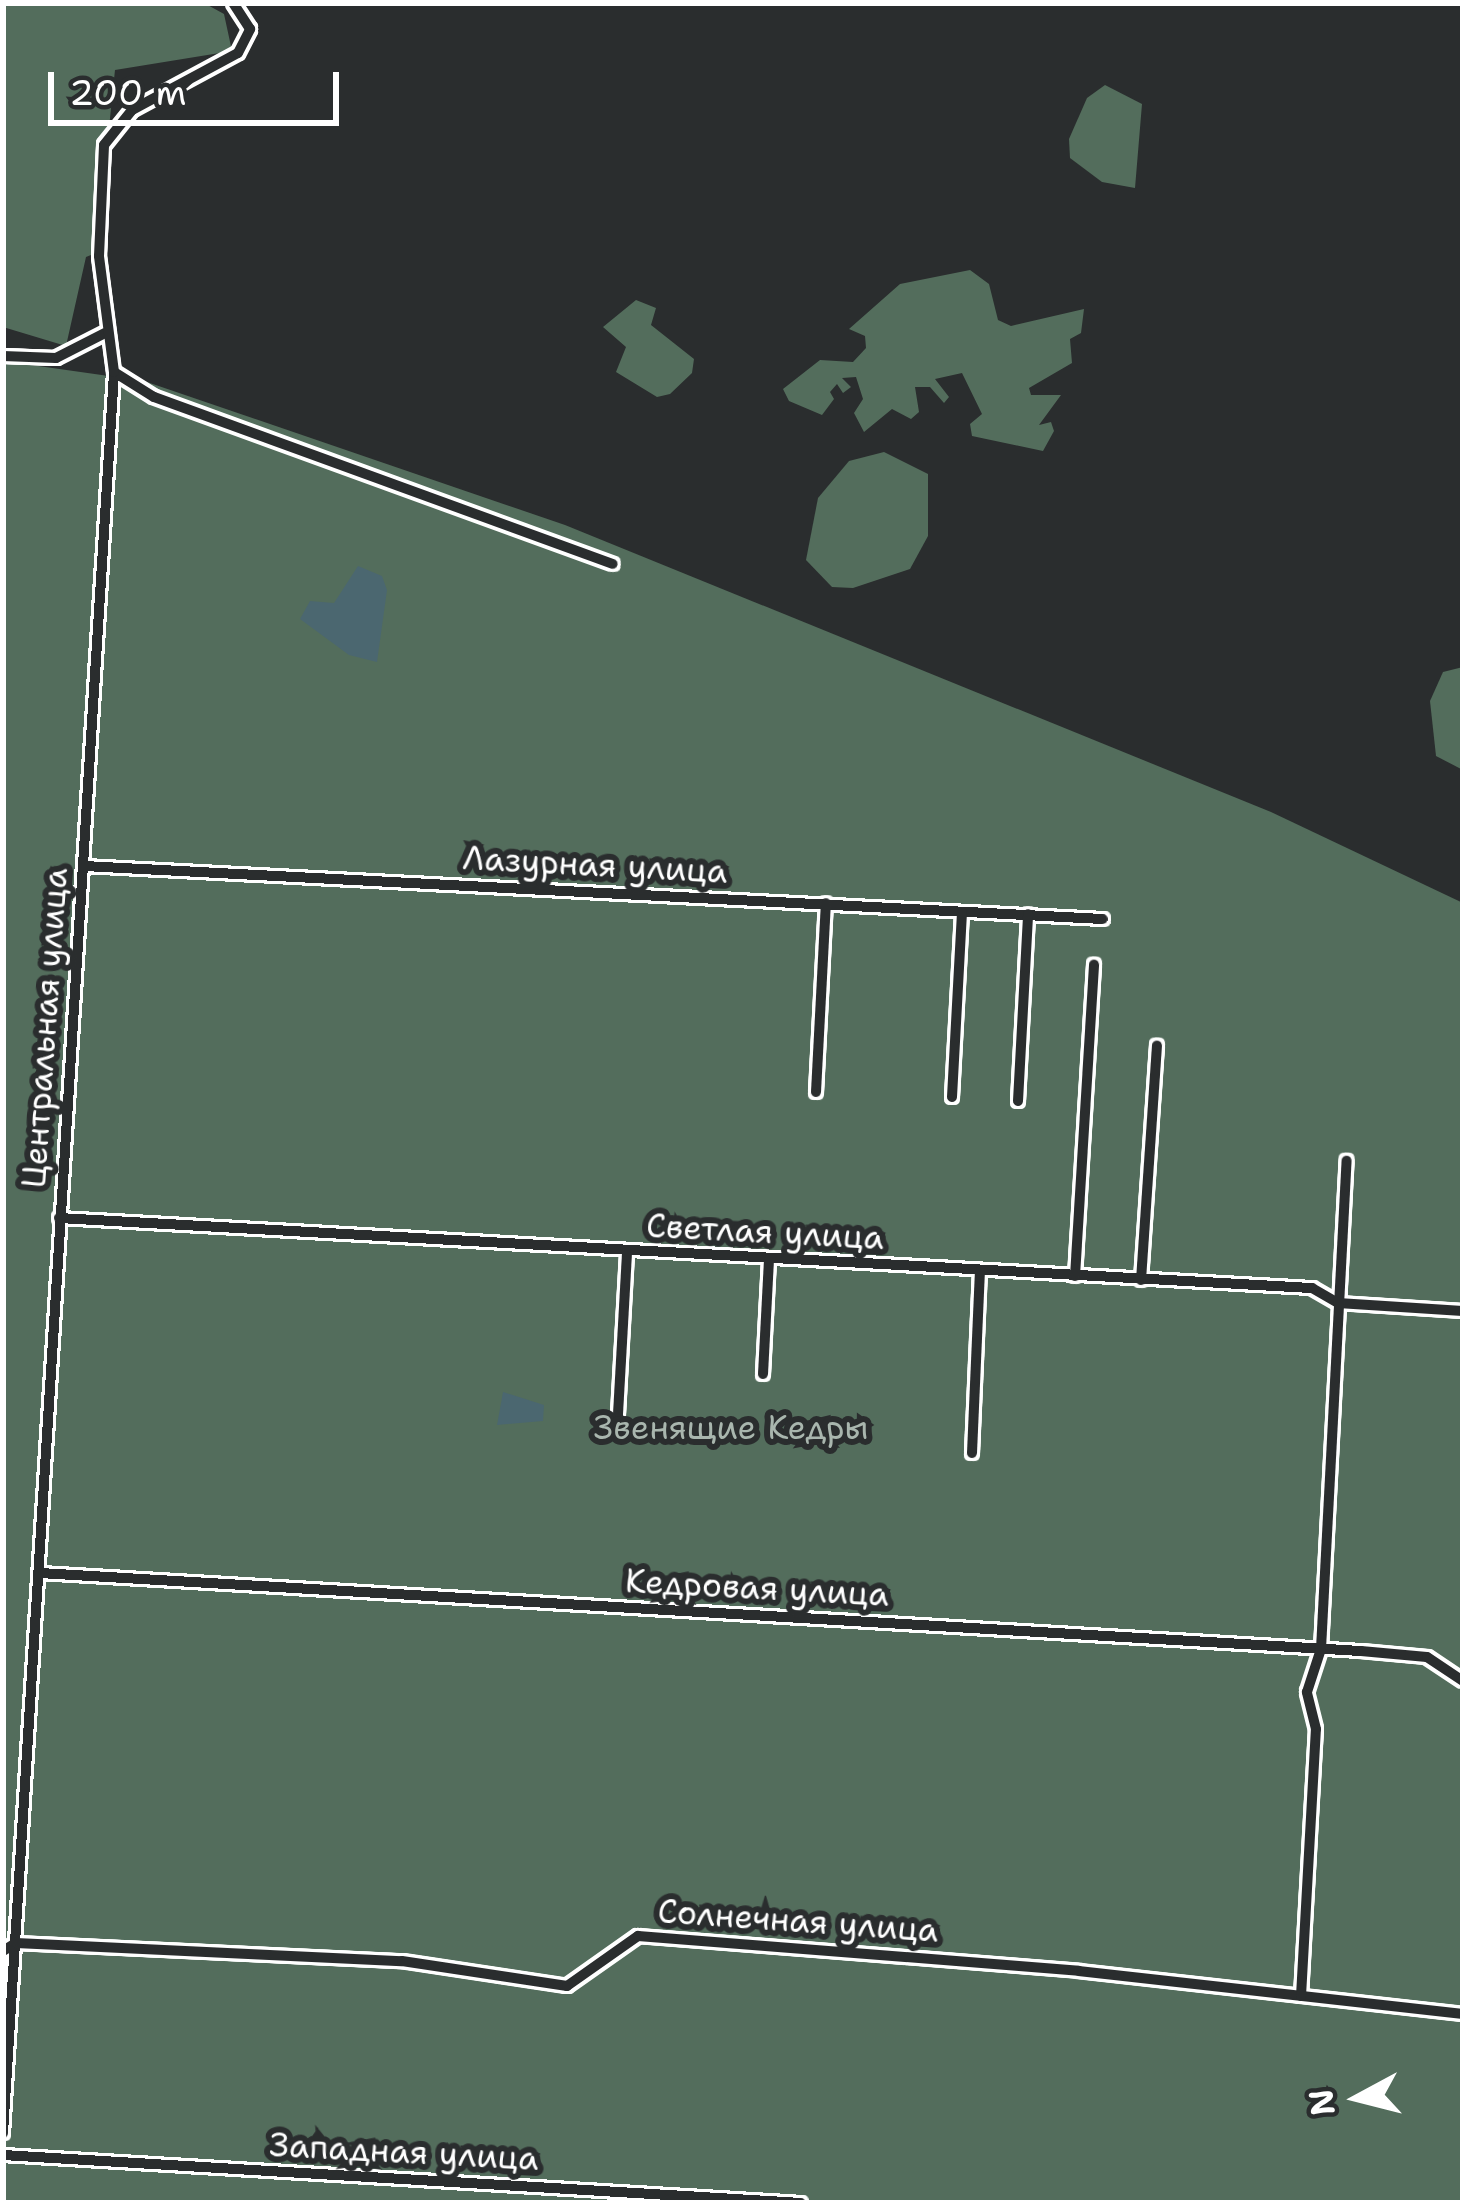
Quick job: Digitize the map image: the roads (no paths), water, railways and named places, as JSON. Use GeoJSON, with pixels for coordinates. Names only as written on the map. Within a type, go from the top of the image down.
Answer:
{"type":"FeatureCollection","features":[{"type":"Feature","properties":{"kind":"street","name":"Центральная улица"},"geometry":{"type":"LineString","coordinates":[[3,2133],[114,372],[105,332],[99,256],[109,132],[132,110],[238,53],[250,29],[233,3]]}},
{"type":"Feature","properties":{"kind":"street"},"geometry":{"type":"LineString","coordinates":[[3,356],[56,358],[105,332]]}},
{"type":"Feature","properties":{"kind":"street"},"geometry":{"type":"LineString","coordinates":[[114,372],[154,397],[613,564]]}},
{"type":"Feature","properties":{"kind":"street","name":"Лазурная улица"},"geometry":{"type":"LineString","coordinates":[[84,866],[1103,920]]}},
{"type":"Feature","properties":{"kind":"street"},"geometry":{"type":"LineString","coordinates":[[816,1091],[826,903]]}},
{"type":"Feature","properties":{"kind":"street"},"geometry":{"type":"LineString","coordinates":[[952,1097],[962,911]]}},
{"type":"Feature","properties":{"kind":"street"},"geometry":{"type":"LineString","coordinates":[[1018,1101],[1028,914]]}},
{"type":"Feature","properties":{"kind":"street"},"geometry":{"type":"LineString","coordinates":[[1075,1276],[1094,965]]}},
{"type":"Feature","properties":{"kind":"street"},"geometry":{"type":"LineString","coordinates":[[1141,1280],[1157,1046]]}},
{"type":"Feature","properties":{"kind":"street"},"geometry":{"type":"LineString","coordinates":[[1301,1996],[1316,1729],[1307,1692],[1321,1649],[1347,1161]]}},
{"type":"Feature","properties":{"kind":"street","name":"Светлая улица"},"geometry":{"type":"LineString","coordinates":[[59,1218],[1312,1288],[1338,1304],[1463,1311]]}},
{"type":"Feature","properties":{"kind":"street"},"geometry":{"type":"LineString","coordinates":[[617,1432],[627,1251]]}},
{"type":"Feature","properties":{"kind":"street"},"geometry":{"type":"LineString","coordinates":[[763,1374],[769,1259]]}},
{"type":"Feature","properties":{"kind":"street"},"geometry":{"type":"LineString","coordinates":[[972,1453],[980,1272]]}},
{"type":"Feature","properties":{"kind":"street","name":"Кедровая улица"},"geometry":{"type":"LineString","coordinates":[[40,1573],[1427,1657],[1463,1681]]}},
{"type":"Feature","properties":{"kind":"street","name":"Солнечная улица"},"geometry":{"type":"LineString","coordinates":[[16,1943],[402,1961],[567,1986],[638,1936],[1463,2014]]}},
{"type":"Feature","properties":{"kind":"street"},"geometry":{"type":"LineString","coordinates":[[3,1951],[16,1943]]}},
{"type":"Feature","properties":{"kind":"street","name":"Западная улица"},"geometry":{"type":"LineString","coordinates":[[3,2156],[802,2203]]}},
{"type":"Feature","properties":{"kind":"water"},"geometry":{"type":"Polygon","coordinates":[[[358,566],[382,576],[387,590],[377,662],[349,655],[300,619],[310,601],[334,603],[358,566]]]}},
{"type":"Feature","properties":{"kind":"water"},"geometry":{"type":"Polygon","coordinates":[[[503,1392],[544,1405],[543,1421],[497,1425],[503,1392]]]}},
{"type":"Feature","properties":{"kind":"park label","name":"Звенящие Кедры"},"geometry":{"type":"Point","coordinates":[731,1428]}}]}
